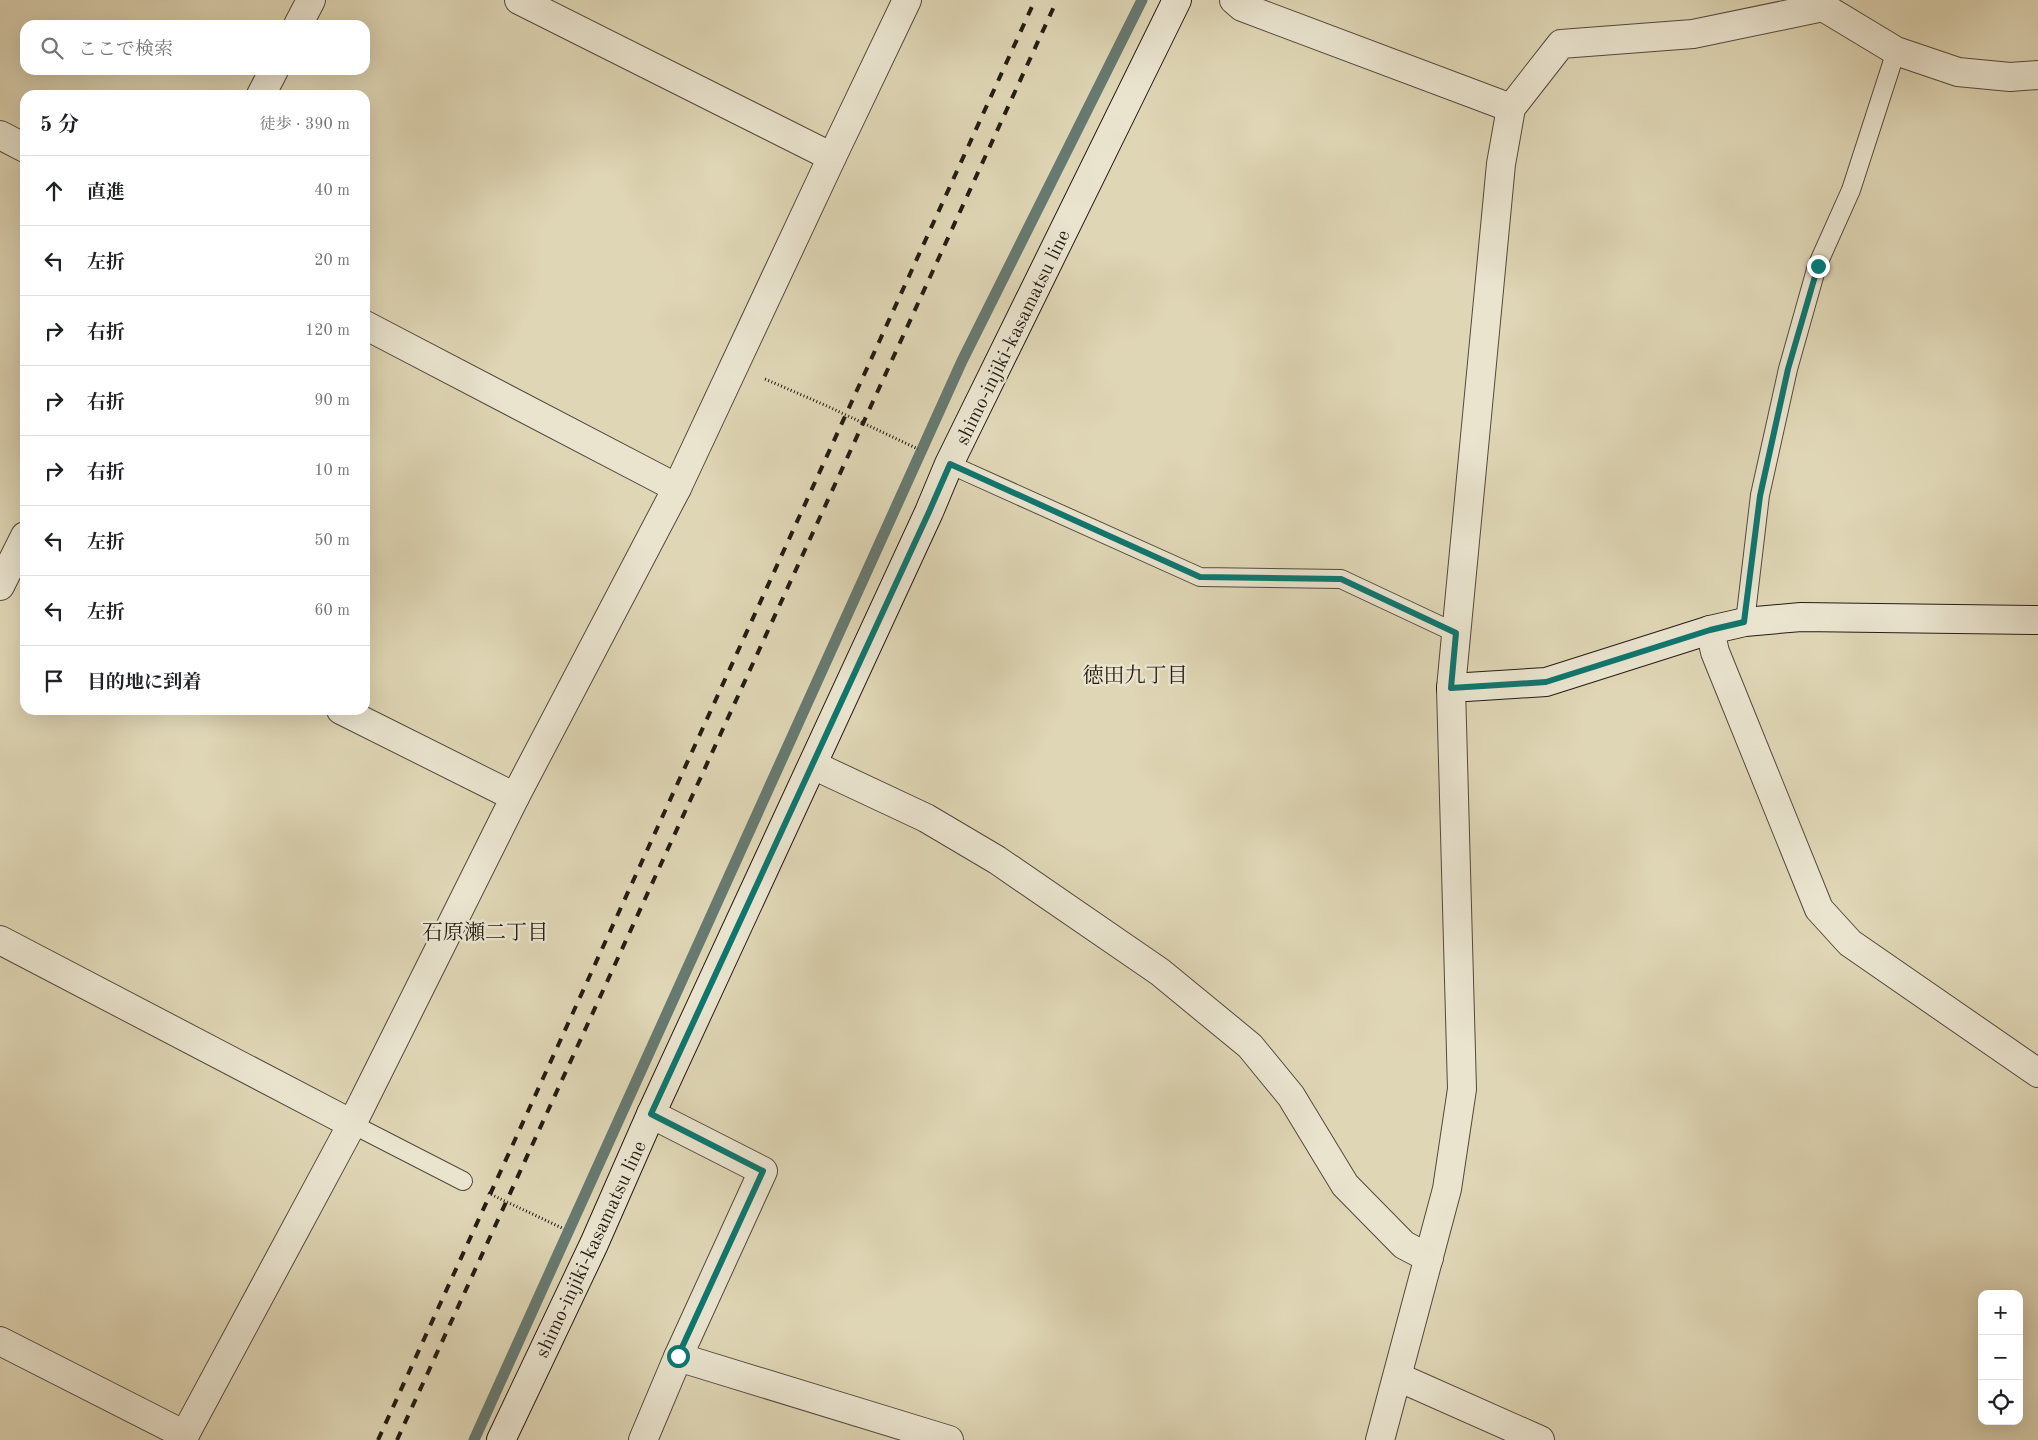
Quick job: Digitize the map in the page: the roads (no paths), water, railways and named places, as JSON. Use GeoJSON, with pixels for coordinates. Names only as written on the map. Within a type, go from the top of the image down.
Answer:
{"type":"FeatureCollection","features":[{"type":"Feature","properties":{"kind":"street"},"geometry":{"type":"LineString","coordinates":[[301,20],[311,0]]}},
{"type":"Feature","properties":{"kind":"street"},"geometry":{"type":"LineString","coordinates":[[519,0],[832,157]]}},
{"type":"Feature","properties":{"kind":"street"},"geometry":{"type":"LineString","coordinates":[[0,1341],[183,1437],[352,1124],[516,797],[677,488],[907,0]]}},
{"type":"Feature","properties":{"kind":"street","name":"shimo-injiki-kasamatsu line"},"geometry":{"type":"LineString","coordinates":[[501,1440],[594,1244],[651,1114],[950,464],[1178,0]]}},
{"type":"Feature","properties":{"kind":"street"},"geometry":{"type":"LineString","coordinates":[[1234,0],[1242,7],[1511,108]]}},
{"type":"Feature","properties":{"kind":"street"},"geometry":{"type":"LineString","coordinates":[[1380,1440],[1447,1189],[1462,1089],[1451,688],[1501,164],[1511,108],[1560,44],[1693,34],[1823,7],[1896,51],[1958,72],[2010,77],[2038,75]]}},
{"type":"Feature","properties":{"kind":"street"},"geometry":{"type":"LineString","coordinates":[[264,90],[271,75]]}},
{"type":"Feature","properties":{"kind":"street"},"geometry":{"type":"LineString","coordinates":[[0,135],[20,145]]}},
{"type":"Feature","properties":{"kind":"street"},"geometry":{"type":"LineString","coordinates":[[370,328],[677,488]]}},
{"type":"Feature","properties":{"kind":"street"},"geometry":{"type":"LineString","coordinates":[[0,586],[17,544]]}},
{"type":"Feature","properties":{"kind":"street"},"geometry":{"type":"LineString","coordinates":[[1451,688],[1546,682],[1710,630],[1744,622],[1800,618],[2038,620]]}},
{"type":"Feature","properties":{"kind":"street"},"geometry":{"type":"LineString","coordinates":[[1710,630],[1719,661],[1819,908],[1850,943],[2038,1073]]}},
{"type":"Feature","properties":{"kind":"street"},"geometry":{"type":"LineString","coordinates":[[351,715],[516,797]]}},
{"type":"Feature","properties":{"kind":"street"},"geometry":{"type":"LineString","coordinates":[[812,765],[926,818],[996,860],[1160,972],[1250,1046],[1291,1096],[1345,1185],[1404,1246],[1429,1258]]}},
{"type":"Feature","properties":{"kind":"street"},"geometry":{"type":"LineString","coordinates":[[0,940],[352,1124]]}},
{"type":"Feature","properties":{"kind":"street"},"geometry":{"type":"LineString","coordinates":[[642,1440],[678,1356],[763,1171],[651,1114]]}},
{"type":"Feature","properties":{"kind":"street"},"geometry":{"type":"LineString","coordinates":[[678,1356],[949,1440]]}},
{"type":"Feature","properties":{"kind":"street"},"geometry":{"type":"LineString","coordinates":[[1398,1377],[1540,1440]]}},
{"type":"Feature","properties":{"kind":"lane"},"geometry":{"type":"LineString","coordinates":[[1744,622],[1760,496],[1788,369],[1818,266],[1851,190],[1896,51]]}},
{"type":"Feature","properties":{"kind":"lane"},"geometry":{"type":"LineString","coordinates":[[950,464],[1200,577],[1341,579],[1456,633]]}},
{"type":"Feature","properties":{"kind":"lane"},"geometry":{"type":"LineString","coordinates":[[352,1124],[463,1181]]}},
{"type":"Feature","properties":{"kind":"waterway"},"geometry":{"type":"LineString","coordinates":[[474,1440],[962,361],[1142,0]]}},
{"type":"Feature","properties":{"kind":"railway"},"geometry":{"type":"LineString","coordinates":[[378,1440],[1035,0]]}},
{"type":"Feature","properties":{"kind":"railway"},"geometry":{"type":"LineString","coordinates":[[397,1440],[1057,0]]}},
{"type":"Feature","properties":{"kind":"district","name":"徳田九丁目"},"geometry":{"type":"Point","coordinates":[1135,675]}},
{"type":"Feature","properties":{"kind":"district","name":"石原瀬二丁目"},"geometry":{"type":"Point","coordinates":[485,932]}}]}
